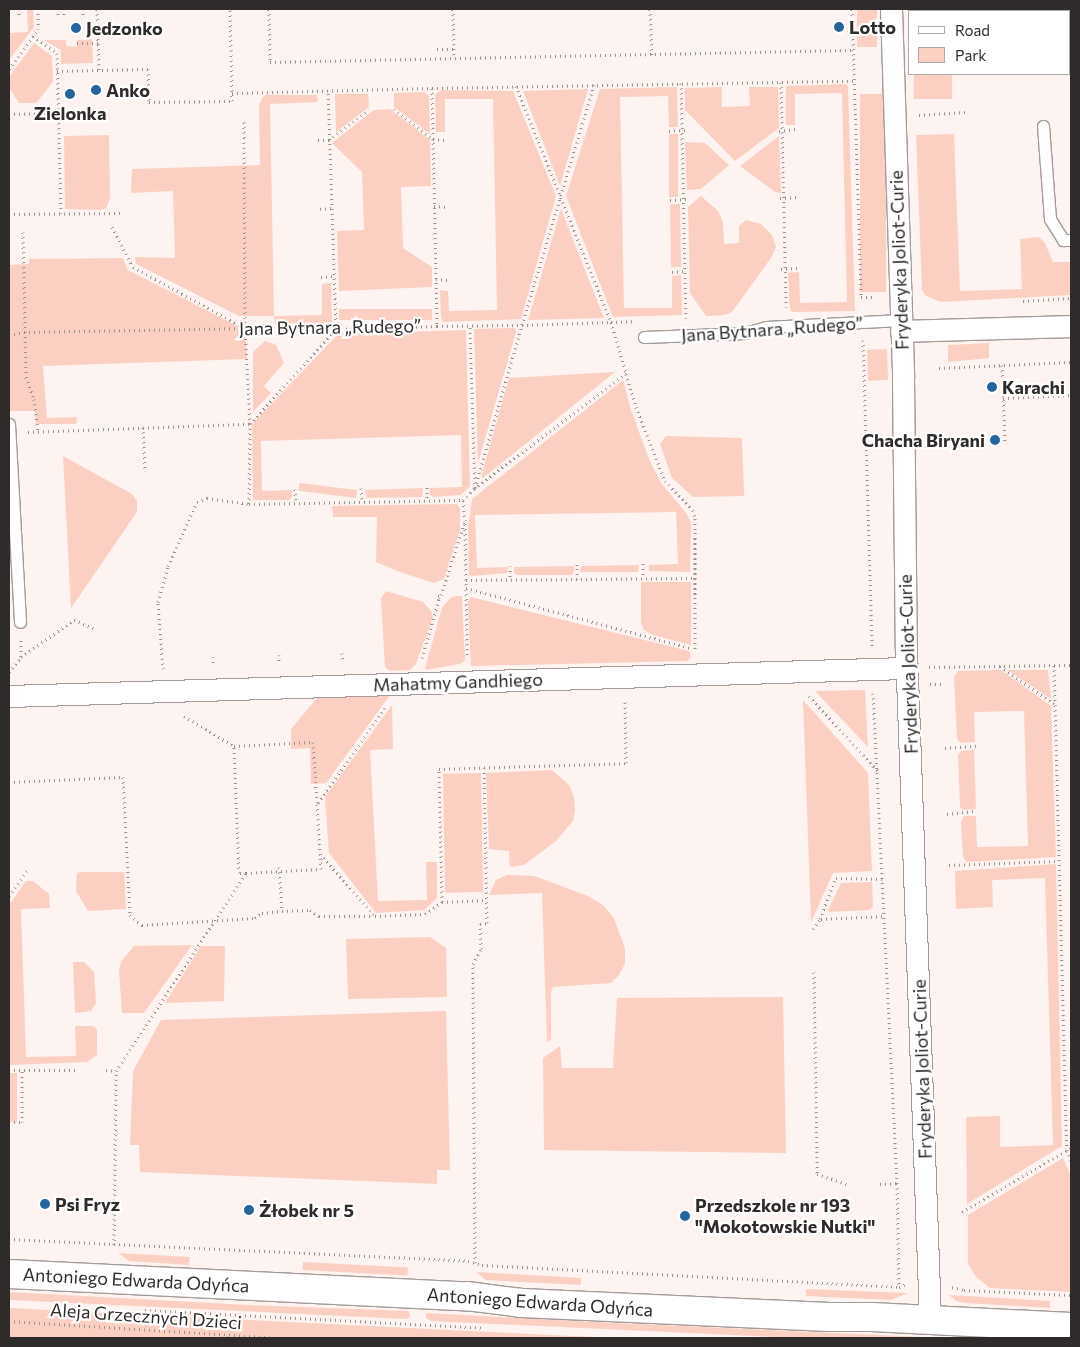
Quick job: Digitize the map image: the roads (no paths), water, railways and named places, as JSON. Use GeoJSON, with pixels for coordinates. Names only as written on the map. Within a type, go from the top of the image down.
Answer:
{"type":"FeatureCollection","features":[{"type":"Feature","properties":{"kind":"street","name":"Fryderyka Joliot-Curie"},"geometry":{"type":"LineString","coordinates":[[891,9],[901,326],[907,677],[931,1284],[930,1320]]}},
{"type":"Feature","properties":{"kind":"street","name":"Jana Bytnara „Rudego”"},"geometry":{"type":"LineString","coordinates":[[901,326],[1071,326]]}},
{"type":"Feature","properties":{"kind":"street","name":"Mahatmy Gandhiego"},"geometry":{"type":"LineString","coordinates":[[9,696],[873,669],[907,677]]}},
{"type":"Feature","properties":{"kind":"street","name":"Antoniego Edwarda Odyńca"},"geometry":{"type":"LineString","coordinates":[[9,1274],[467,1296],[542,1304],[1071,1327]]}},
{"type":"Feature","properties":{"kind":"lane"},"geometry":{"type":"LineString","coordinates":[[1043,126],[1050,219],[1063,240],[1071,240]]}},
{"type":"Feature","properties":{"kind":"lane","name":"Jana Bytnara „Rudego”"},"geometry":{"type":"LineString","coordinates":[[644,337],[745,333],[766,327],[862,322],[901,326]]}},
{"type":"Feature","properties":{"kind":"lane"},"geometry":{"type":"LineString","coordinates":[[10,428],[20,622]]}},
{"type":"Feature","properties":{"kind":"place","name":"Lotto"},"geometry":{"type":"Point","coordinates":[839,27]}},
{"type":"Feature","properties":{"kind":"place","name":"Jedzonko"},"geometry":{"type":"Point","coordinates":[76,28]}},
{"type":"Feature","properties":{"kind":"place","name":"Anko"},"geometry":{"type":"Point","coordinates":[96,90]}},
{"type":"Feature","properties":{"kind":"place","name":"Zielonka"},"geometry":{"type":"Point","coordinates":[70,94]}},
{"type":"Feature","properties":{"kind":"place","name":"Karachi"},"geometry":{"type":"Point","coordinates":[992,387]}},
{"type":"Feature","properties":{"kind":"place","name":"Chacha Biryani"},"geometry":{"type":"Point","coordinates":[995,440]}},
{"type":"Feature","properties":{"kind":"place","name":"Psi Fryz"},"geometry":{"type":"Point","coordinates":[45,1204]}},
{"type":"Feature","properties":{"kind":"place","name":"Żłobek nr 5"},"geometry":{"type":"Point","coordinates":[249,1210]}},
{"type":"Feature","properties":{"kind":"place","name":"Przedszkole nr 193 \"Mokotowskie Nutki\""},"geometry":{"type":"Point","coordinates":[685,1216]}}]}
